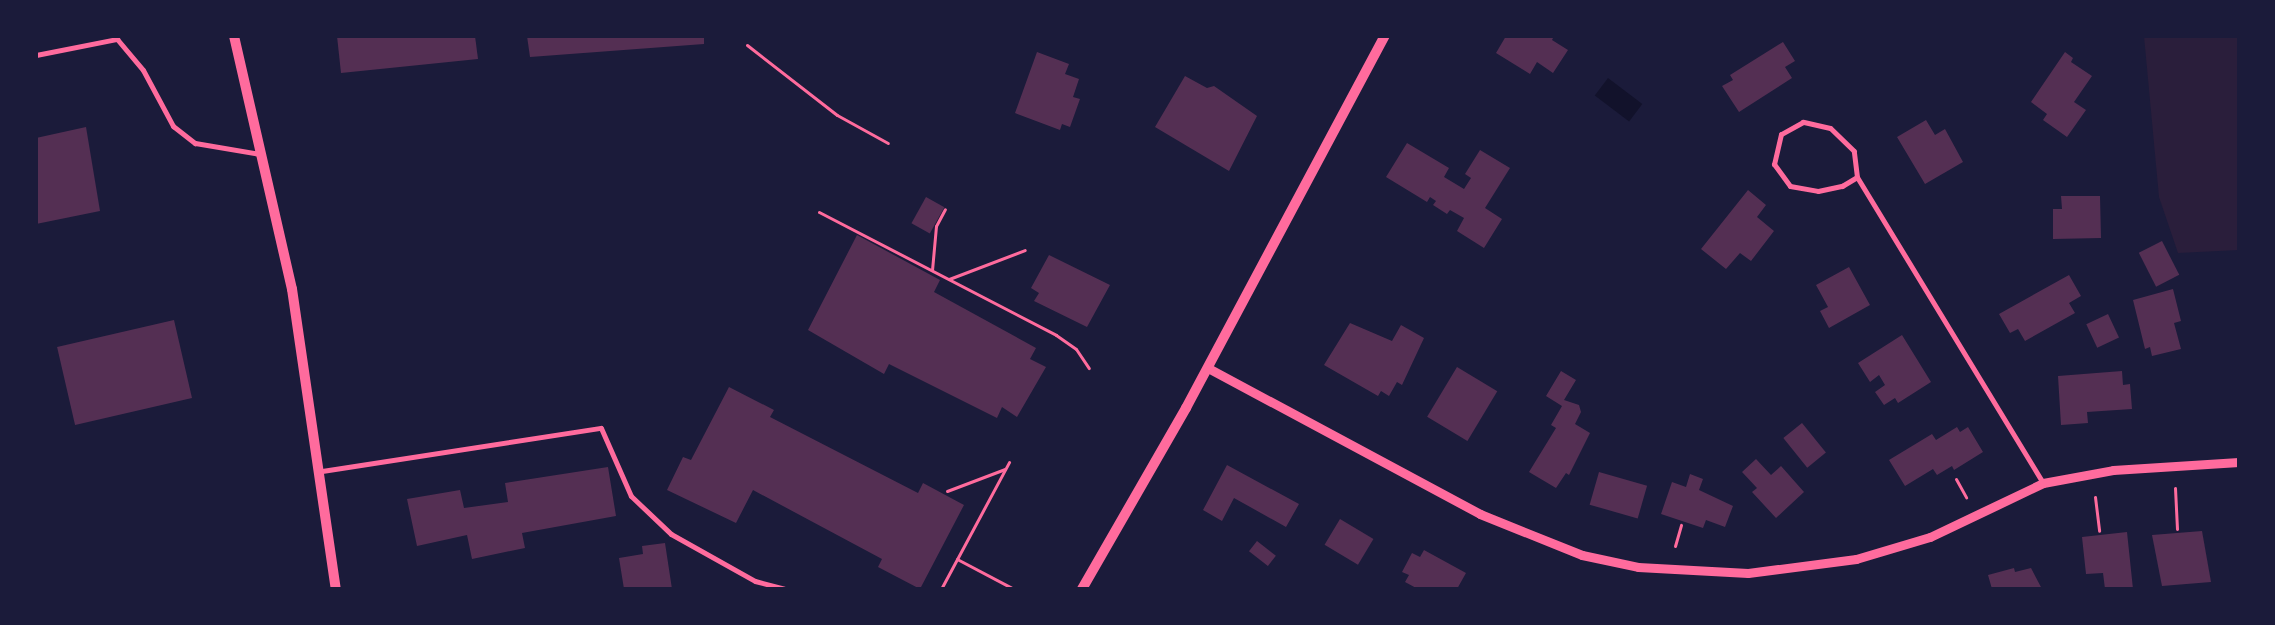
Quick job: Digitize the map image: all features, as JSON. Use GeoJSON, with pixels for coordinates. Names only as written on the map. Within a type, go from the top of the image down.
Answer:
{"type":"FeatureCollection","features":[{"type":"Feature","properties":{"kind":"main road"},"geometry":{"type":"LineString","coordinates":[[234,36],[292,289],[322,471],[336,589]]}},
{"type":"Feature","properties":{"kind":"main road"},"geometry":{"type":"LineString","coordinates":[[1082,589],[1208,368],[1385,36]]}},
{"type":"Feature","properties":{"kind":"street"},"geometry":{"type":"LineString","coordinates":[[36,54],[117,38],[142,70],[173,126],[195,143],[261,154]]}},
{"type":"Feature","properties":{"kind":"street"},"geometry":{"type":"LineString","coordinates":[[1857,177],[1842,186],[1818,192],[1790,186],[1774,164],[1781,134],[1802,122],[1830,128],[1854,151],[1857,177],[2042,483]]}},
{"type":"Feature","properties":{"kind":"street"},"geometry":{"type":"LineString","coordinates":[[1208,368],[1480,514],[1582,555],[1638,567],[1748,574],[1856,559],[1930,537],[2042,483],[2113,470],[2239,462]]}},
{"type":"Feature","properties":{"kind":"street"},"geometry":{"type":"LineString","coordinates":[[322,471],[601,428],[631,496],[671,534],[755,581],[784,589]]}},
{"type":"Feature","properties":{"kind":"path"},"geometry":{"type":"LineString","coordinates":[[747,45],[837,115],[888,144]]}},
{"type":"Feature","properties":{"kind":"path"},"geometry":{"type":"LineString","coordinates":[[932,271],[936,226],[945,209]]}},
{"type":"Feature","properties":{"kind":"path"},"geometry":{"type":"LineString","coordinates":[[819,212],[1056,335],[1076,349],[1089,368]]}},
{"type":"Feature","properties":{"kind":"path"},"geometry":{"type":"LineString","coordinates":[[948,279],[1025,250]]}},
{"type":"Feature","properties":{"kind":"path"},"geometry":{"type":"LineString","coordinates":[[942,589],[1009,462]]}},
{"type":"Feature","properties":{"kind":"path"},"geometry":{"type":"LineString","coordinates":[[947,491],[1006,468]]}},
{"type":"Feature","properties":{"kind":"path"},"geometry":{"type":"LineString","coordinates":[[1956,479],[1966,497]]}},
{"type":"Feature","properties":{"kind":"path"},"geometry":{"type":"LineString","coordinates":[[2175,488],[2177,529]]}},
{"type":"Feature","properties":{"kind":"path"},"geometry":{"type":"LineString","coordinates":[[2095,497],[2099,531]]}},
{"type":"Feature","properties":{"kind":"path"},"geometry":{"type":"LineString","coordinates":[[1675,546],[1681,524]]}},
{"type":"Feature","properties":{"kind":"path"},"geometry":{"type":"LineString","coordinates":[[957,559],[1014,589]]}},
{"type":"Feature","properties":{"kind":"shaded area"},"geometry":{"type":"Polygon","coordinates":[[[2144,36],[2239,36],[2239,250],[2178,253],[2159,197],[2144,36]]]}},
{"type":"Feature","properties":{"kind":"shaded area"},"geometry":{"type":"Polygon","coordinates":[[[1608,78],[1642,104],[1629,121],[1595,96],[1608,78]]]}},
{"type":"Feature","properties":{"kind":"building"},"geometry":{"type":"Polygon","coordinates":[[[337,36],[475,36],[478,59],[341,73],[337,36]]]}},
{"type":"Feature","properties":{"kind":"building"},"geometry":{"type":"Polygon","coordinates":[[[527,36],[704,36],[704,44],[530,57],[527,36]]]}},
{"type":"Feature","properties":{"kind":"building"},"geometry":{"type":"Polygon","coordinates":[[[1506,36],[1554,36],[1552,40],[1568,50],[1553,73],[1537,62],[1530,74],[1496,53],[1506,36]]]}},
{"type":"Feature","properties":{"kind":"building"},"geometry":{"type":"Polygon","coordinates":[[[1783,42],[1795,61],[1785,67],[1792,78],[1739,112],[1722,86],[1733,80],[1730,75],[1783,42]]]}},
{"type":"Feature","properties":{"kind":"building"},"geometry":{"type":"Polygon","coordinates":[[[1037,52],[1069,64],[1065,74],[1079,79],[1073,97],[1080,99],[1070,127],[1062,124],[1060,130],[1015,113],[1037,52]]]}},
{"type":"Feature","properties":{"kind":"building"},"geometry":{"type":"Polygon","coordinates":[[[2065,52],[2073,58],[2071,62],[2092,76],[2074,102],[2086,110],[2067,137],[2043,120],[2047,114],[2031,102],[2065,52]]]}},
{"type":"Feature","properties":{"kind":"building"},"geometry":{"type":"Polygon","coordinates":[[[1185,76],[1207,88],[1214,86],[1257,116],[1229,171],[1155,127],[1185,76]]]}},
{"type":"Feature","properties":{"kind":"building"},"geometry":{"type":"Polygon","coordinates":[[[1926,120],[1935,135],[1945,129],[1963,162],[1925,184],[1897,137],[1926,120]]]}},
{"type":"Feature","properties":{"kind":"building"},"geometry":{"type":"Polygon","coordinates":[[[86,127],[100,211],[36,224],[36,138],[86,127]]]}},
{"type":"Feature","properties":{"kind":"building"},"geometry":{"type":"Polygon","coordinates":[[[1407,143],[1449,168],[1444,177],[1464,189],[1471,178],[1465,174],[1480,150],[1510,168],[1485,208],[1502,219],[1484,248],[1457,231],[1464,218],[1450,210],[1447,214],[1433,205],[1436,201],[1430,197],[1427,202],[1386,177],[1407,143]]]}},
{"type":"Feature","properties":{"kind":"building"},"geometry":{"type":"Polygon","coordinates":[[[1748,190],[1766,205],[1757,217],[1774,231],[1751,261],[1740,253],[1726,269],[1701,249],[1748,190]]]}},
{"type":"Feature","properties":{"kind":"building"},"geometry":{"type":"Polygon","coordinates":[[[2061,196],[2100,196],[2101,238],[2053,239],[2053,209],[2062,209],[2061,196]]]}},
{"type":"Feature","properties":{"kind":"building"},"geometry":{"type":"Polygon","coordinates":[[[926,197],[944,207],[930,233],[911,223],[926,197]]]}},
{"type":"Feature","properties":{"kind":"building"},"geometry":{"type":"Polygon","coordinates":[[[857,235],[940,280],[934,292],[1036,348],[1030,359],[1046,367],[1017,417],[1002,407],[997,418],[889,364],[884,374],[808,330],[857,235]]]}},
{"type":"Feature","properties":{"kind":"building"},"geometry":{"type":"Polygon","coordinates":[[[2162,241],[2179,275],[2156,287],[2139,253],[2162,241]]]}},
{"type":"Feature","properties":{"kind":"building"},"geometry":{"type":"Polygon","coordinates":[[[1049,255],[1110,285],[1087,327],[1034,301],[1039,293],[1031,288],[1049,255]]]}},
{"type":"Feature","properties":{"kind":"building"},"geometry":{"type":"Polygon","coordinates":[[[1849,267],[1870,305],[1829,328],[1820,311],[1828,307],[1816,285],[1849,267]]]}},
{"type":"Feature","properties":{"kind":"building"},"geometry":{"type":"Polygon","coordinates":[[[2069,275],[2081,296],[2069,303],[2075,313],[2025,341],[2018,329],[2010,333],[1999,314],[2069,275]]]}},
{"type":"Feature","properties":{"kind":"building"},"geometry":{"type":"Polygon","coordinates":[[[2173,289],[2181,321],[2174,323],[2181,349],[2152,356],[2150,347],[2145,349],[2133,300],[2173,289]]]}},
{"type":"Feature","properties":{"kind":"building"},"geometry":{"type":"Polygon","coordinates":[[[2108,314],[2119,338],[2097,348],[2086,324],[2108,314]]]}},
{"type":"Feature","properties":{"kind":"building"},"geometry":{"type":"Polygon","coordinates":[[[174,320],[192,398],[75,425],[57,347],[174,320]]]}},
{"type":"Feature","properties":{"kind":"building"},"geometry":{"type":"Polygon","coordinates":[[[1350,323],[1392,341],[1401,325],[1424,338],[1402,385],[1397,382],[1389,396],[1381,391],[1378,396],[1324,365],[1350,323]]]}},
{"type":"Feature","properties":{"kind":"building"},"geometry":{"type":"Polygon","coordinates":[[[1902,335],[1931,382],[1898,403],[1895,398],[1884,405],[1875,392],[1885,385],[1879,375],[1870,382],[1858,363],[1902,335]]]}},
{"type":"Feature","properties":{"kind":"building"},"geometry":{"type":"Polygon","coordinates":[[[1457,367],[1497,391],[1467,441],[1427,417],[1457,367]]]}},
{"type":"Feature","properties":{"kind":"building"},"geometry":{"type":"Polygon","coordinates":[[[1561,371],[1576,380],[1564,400],[1579,405],[1581,412],[1575,424],[1590,433],[1569,475],[1566,473],[1556,488],[1529,472],[1556,428],[1551,425],[1562,406],[1546,396],[1561,371]]]}},
{"type":"Feature","properties":{"kind":"building"},"geometry":{"type":"Polygon","coordinates":[[[2122,371],[2123,385],[2130,384],[2132,409],[2087,412],[2088,423],[2061,425],[2058,376],[2122,371]]]}},
{"type":"Feature","properties":{"kind":"building"},"geometry":{"type":"Polygon","coordinates":[[[729,387],[774,410],[770,417],[918,493],[923,483],[964,505],[920,589],[878,567],[882,559],[753,490],[736,523],[667,490],[683,457],[691,460],[729,387]]]}},
{"type":"Feature","properties":{"kind":"building"},"geometry":{"type":"Polygon","coordinates":[[[1802,423],[1826,453],[1807,468],[1783,438],[1802,423]]]}},
{"type":"Feature","properties":{"kind":"building"},"geometry":{"type":"Polygon","coordinates":[[[1957,427],[1960,432],[1968,427],[1983,452],[1954,470],[1952,466],[1937,475],[1933,469],[1905,486],[1889,460],[1932,434],[1936,440],[1957,427]]]}},
{"type":"Feature","properties":{"kind":"building"},"geometry":{"type":"Polygon","coordinates":[[[1756,459],[1771,475],[1781,466],[1804,492],[1776,518],[1752,492],[1757,488],[1742,472],[1756,459]]]}},
{"type":"Feature","properties":{"kind":"building"},"geometry":{"type":"Polygon","coordinates":[[[1227,465],[1299,504],[1286,527],[1234,498],[1222,521],[1203,510],[1227,465]]]}},
{"type":"Feature","properties":{"kind":"building"},"geometry":{"type":"Polygon","coordinates":[[[608,467],[616,516],[522,533],[525,548],[472,559],[467,535],[417,546],[407,499],[460,490],[464,508],[508,502],[505,483],[608,467]]]}},
{"type":"Feature","properties":{"kind":"building"},"geometry":{"type":"Polygon","coordinates":[[[1599,472],[1647,486],[1638,518],[1590,505],[1599,472]]]}},
{"type":"Feature","properties":{"kind":"building"},"geometry":{"type":"Polygon","coordinates":[[[1690,474],[1703,479],[1699,490],[1733,506],[1725,527],[1706,520],[1703,528],[1661,514],[1672,482],[1686,487],[1690,474]]]}},
{"type":"Feature","properties":{"kind":"building"},"geometry":{"type":"Polygon","coordinates":[[[1340,519],[1373,539],[1358,565],[1325,545],[1340,519]]]}},
{"type":"Feature","properties":{"kind":"building"},"geometry":{"type":"Polygon","coordinates":[[[2202,531],[2211,582],[2162,586],[2152,535],[2202,531]]]}},
{"type":"Feature","properties":{"kind":"building"},"geometry":{"type":"Polygon","coordinates":[[[2127,532],[2133,589],[2105,589],[2103,573],[2086,574],[2082,537],[2127,532]]]}},
{"type":"Feature","properties":{"kind":"building"},"geometry":{"type":"Polygon","coordinates":[[[1257,541],[1276,556],[1268,566],[1249,551],[1257,541]]]}},
{"type":"Feature","properties":{"kind":"building"},"geometry":{"type":"Polygon","coordinates":[[[665,543],[672,589],[624,589],[619,558],[643,554],[642,546],[665,543]]]}},
{"type":"Feature","properties":{"kind":"building"},"geometry":{"type":"Polygon","coordinates":[[[1424,550],[1466,573],[1457,589],[1418,589],[1405,582],[1409,575],[1402,572],[1412,553],[1420,557],[1424,550]]]}},
{"type":"Feature","properties":{"kind":"building"},"geometry":{"type":"Polygon","coordinates":[[[2014,568],[2015,572],[2031,568],[2042,589],[1992,589],[1988,575],[2014,568]]]}}]}
